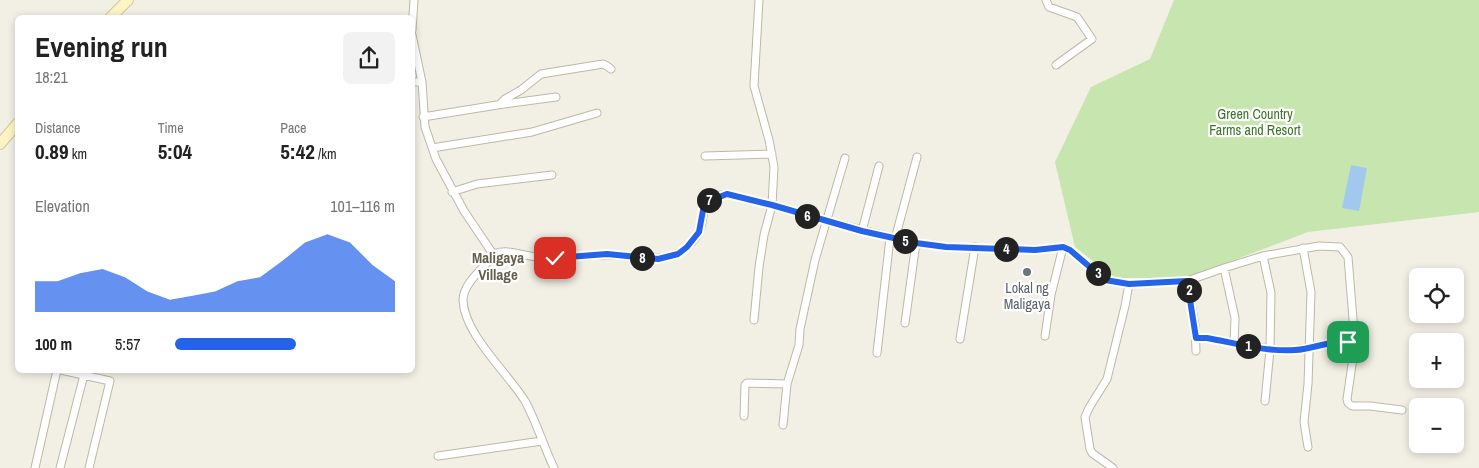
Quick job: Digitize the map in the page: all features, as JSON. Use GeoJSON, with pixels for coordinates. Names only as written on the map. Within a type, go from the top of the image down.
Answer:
{"type":"FeatureCollection","features":[{"type":"Feature","properties":{"kind":"main road"},"geometry":{"type":"LineString","coordinates":[[113,15],[128,0]]}},
{"type":"Feature","properties":{"kind":"main road"},"geometry":{"type":"LineString","coordinates":[[0,144],[15,126]]}},
{"type":"Feature","properties":{"kind":"street"},"geometry":{"type":"LineString","coordinates":[[413,15],[414,0]]}},
{"type":"Feature","properties":{"kind":"street"},"geometry":{"type":"LineString","coordinates":[[754,320],[758,266],[772,205],[774,167],[754,86],[759,0]]}},
{"type":"Feature","properties":{"kind":"street"},"geometry":{"type":"LineString","coordinates":[[1046,0],[1049,8],[1077,17],[1092,39],[1056,65]]}},
{"type":"Feature","properties":{"kind":"street"},"geometry":{"type":"LineString","coordinates":[[415,49],[422,82],[423,117],[432,148],[452,192],[493,254]]}},
{"type":"Feature","properties":{"kind":"street"},"geometry":{"type":"LineString","coordinates":[[500,104],[541,74],[603,64],[611,69]]}},
{"type":"Feature","properties":{"kind":"street"},"geometry":{"type":"LineString","coordinates":[[415,82],[422,82]]}},
{"type":"Feature","properties":{"kind":"street"},"geometry":{"type":"LineString","coordinates":[[423,117],[556,97]]}},
{"type":"Feature","properties":{"kind":"street"},"geometry":{"type":"LineString","coordinates":[[432,148],[532,132],[597,114]]}},
{"type":"Feature","properties":{"kind":"street"},"geometry":{"type":"LineString","coordinates":[[705,156],[772,154]]}},
{"type":"Feature","properties":{"kind":"street"},"geometry":{"type":"LineString","coordinates":[[877,352],[893,238],[917,157]]}},
{"type":"Feature","properties":{"kind":"street"},"geometry":{"type":"LineString","coordinates":[[783,425],[787,384],[799,345],[800,329],[807,296],[826,221],[845,158]]}},
{"type":"Feature","properties":{"kind":"street"},"geometry":{"type":"LineString","coordinates":[[862,231],[879,166]]}},
{"type":"Feature","properties":{"kind":"street"},"geometry":{"type":"LineString","coordinates":[[452,192],[477,184],[552,175]]}},
{"type":"Feature","properties":{"kind":"street"},"geometry":{"type":"LineString","coordinates":[[554,468],[525,402],[480,341],[466,315],[463,298],[467,287],[493,254],[502,250],[537,258],[573,258],[607,254],[658,259],[678,254],[687,247],[699,232],[704,205],[727,194],[862,231],[916,243],[946,247],[1035,250],[1063,247],[1070,250],[1105,280],[1129,284],[1187,281],[1263,256],[1327,245],[1340,247],[1348,257],[1355,344],[1348,403],[1352,406],[1402,410]]}},
{"type":"Feature","properties":{"kind":"street"},"geometry":{"type":"LineString","coordinates":[[905,323],[916,243]]}},
{"type":"Feature","properties":{"kind":"street"},"geometry":{"type":"LineString","coordinates":[[960,339],[975,247]]}},
{"type":"Feature","properties":{"kind":"street"},"geometry":{"type":"LineString","coordinates":[[1045,336],[1051,295],[1063,247]]}},
{"type":"Feature","properties":{"kind":"street"},"geometry":{"type":"LineString","coordinates":[[1303,248],[1311,292],[1310,347],[1304,422],[1308,447]]}},
{"type":"Feature","properties":{"kind":"street"},"geometry":{"type":"LineString","coordinates":[[1263,256],[1271,293],[1270,350],[1265,401]]}},
{"type":"Feature","properties":{"kind":"street"},"geometry":{"type":"LineString","coordinates":[[1224,268],[1235,318],[1234,343]]}},
{"type":"Feature","properties":{"kind":"street"},"geometry":{"type":"LineString","coordinates":[[1187,281],[1196,338],[1196,351]]}},
{"type":"Feature","properties":{"kind":"street"},"geometry":{"type":"LineString","coordinates":[[1113,468],[1092,453],[1085,417],[1107,379],[1129,284]]}},
{"type":"Feature","properties":{"kind":"street"},"geometry":{"type":"LineString","coordinates":[[1196,338],[1207,338],[1270,350],[1298,350],[1336,341],[1355,344]]}},
{"type":"Feature","properties":{"kind":"street"},"geometry":{"type":"LineString","coordinates":[[35,468],[56,373]]}},
{"type":"Feature","properties":{"kind":"street"},"geometry":{"type":"LineString","coordinates":[[75,373],[110,381],[89,468]]}},
{"type":"Feature","properties":{"kind":"street"},"geometry":{"type":"LineString","coordinates":[[60,468],[84,375]]}},
{"type":"Feature","properties":{"kind":"street"},"geometry":{"type":"LineString","coordinates":[[744,416],[745,385],[747,383],[787,384]]}},
{"type":"Feature","properties":{"kind":"street"},"geometry":{"type":"LineString","coordinates":[[438,456],[542,441]]}},
{"type":"Feature","properties":{"kind":"green space","name":"Green Country Farms and Resort"},"geometry":{"type":"Polygon","coordinates":[[[1174,0],[1479,0],[1479,212],[1308,232],[1187,278],[1115,278],[1075,247],[1055,162],[1091,87],[1150,59],[1174,0]]]}},
{"type":"Feature","properties":{"kind":"water"},"geometry":{"type":"Polygon","coordinates":[[[1351,165],[1367,168],[1359,211],[1342,208],[1351,165]]]}},
{"type":"Feature","properties":{"kind":"place","name":"Lokal ng Maligaya"},"geometry":{"type":"Point","coordinates":[1027,272]}},
{"type":"Feature","properties":{"kind":"district","name":"Maligaya Village"},"geometry":{"type":"Point","coordinates":[498,266]}},
{"type":"Feature","properties":{"kind":"route"},"geometry":{"type":"LineString","coordinates":[[555,258],[607,254],[658,259],[678,254],[687,247],[699,232],[704,205],[727,194],[862,231],[916,243],[946,247],[1022,250],[1063,247],[1070,250],[1105,280],[1129,284],[1187,281],[1196,338],[1207,338],[1270,350],[1298,350],[1336,341],[1348,342]]}}]}
